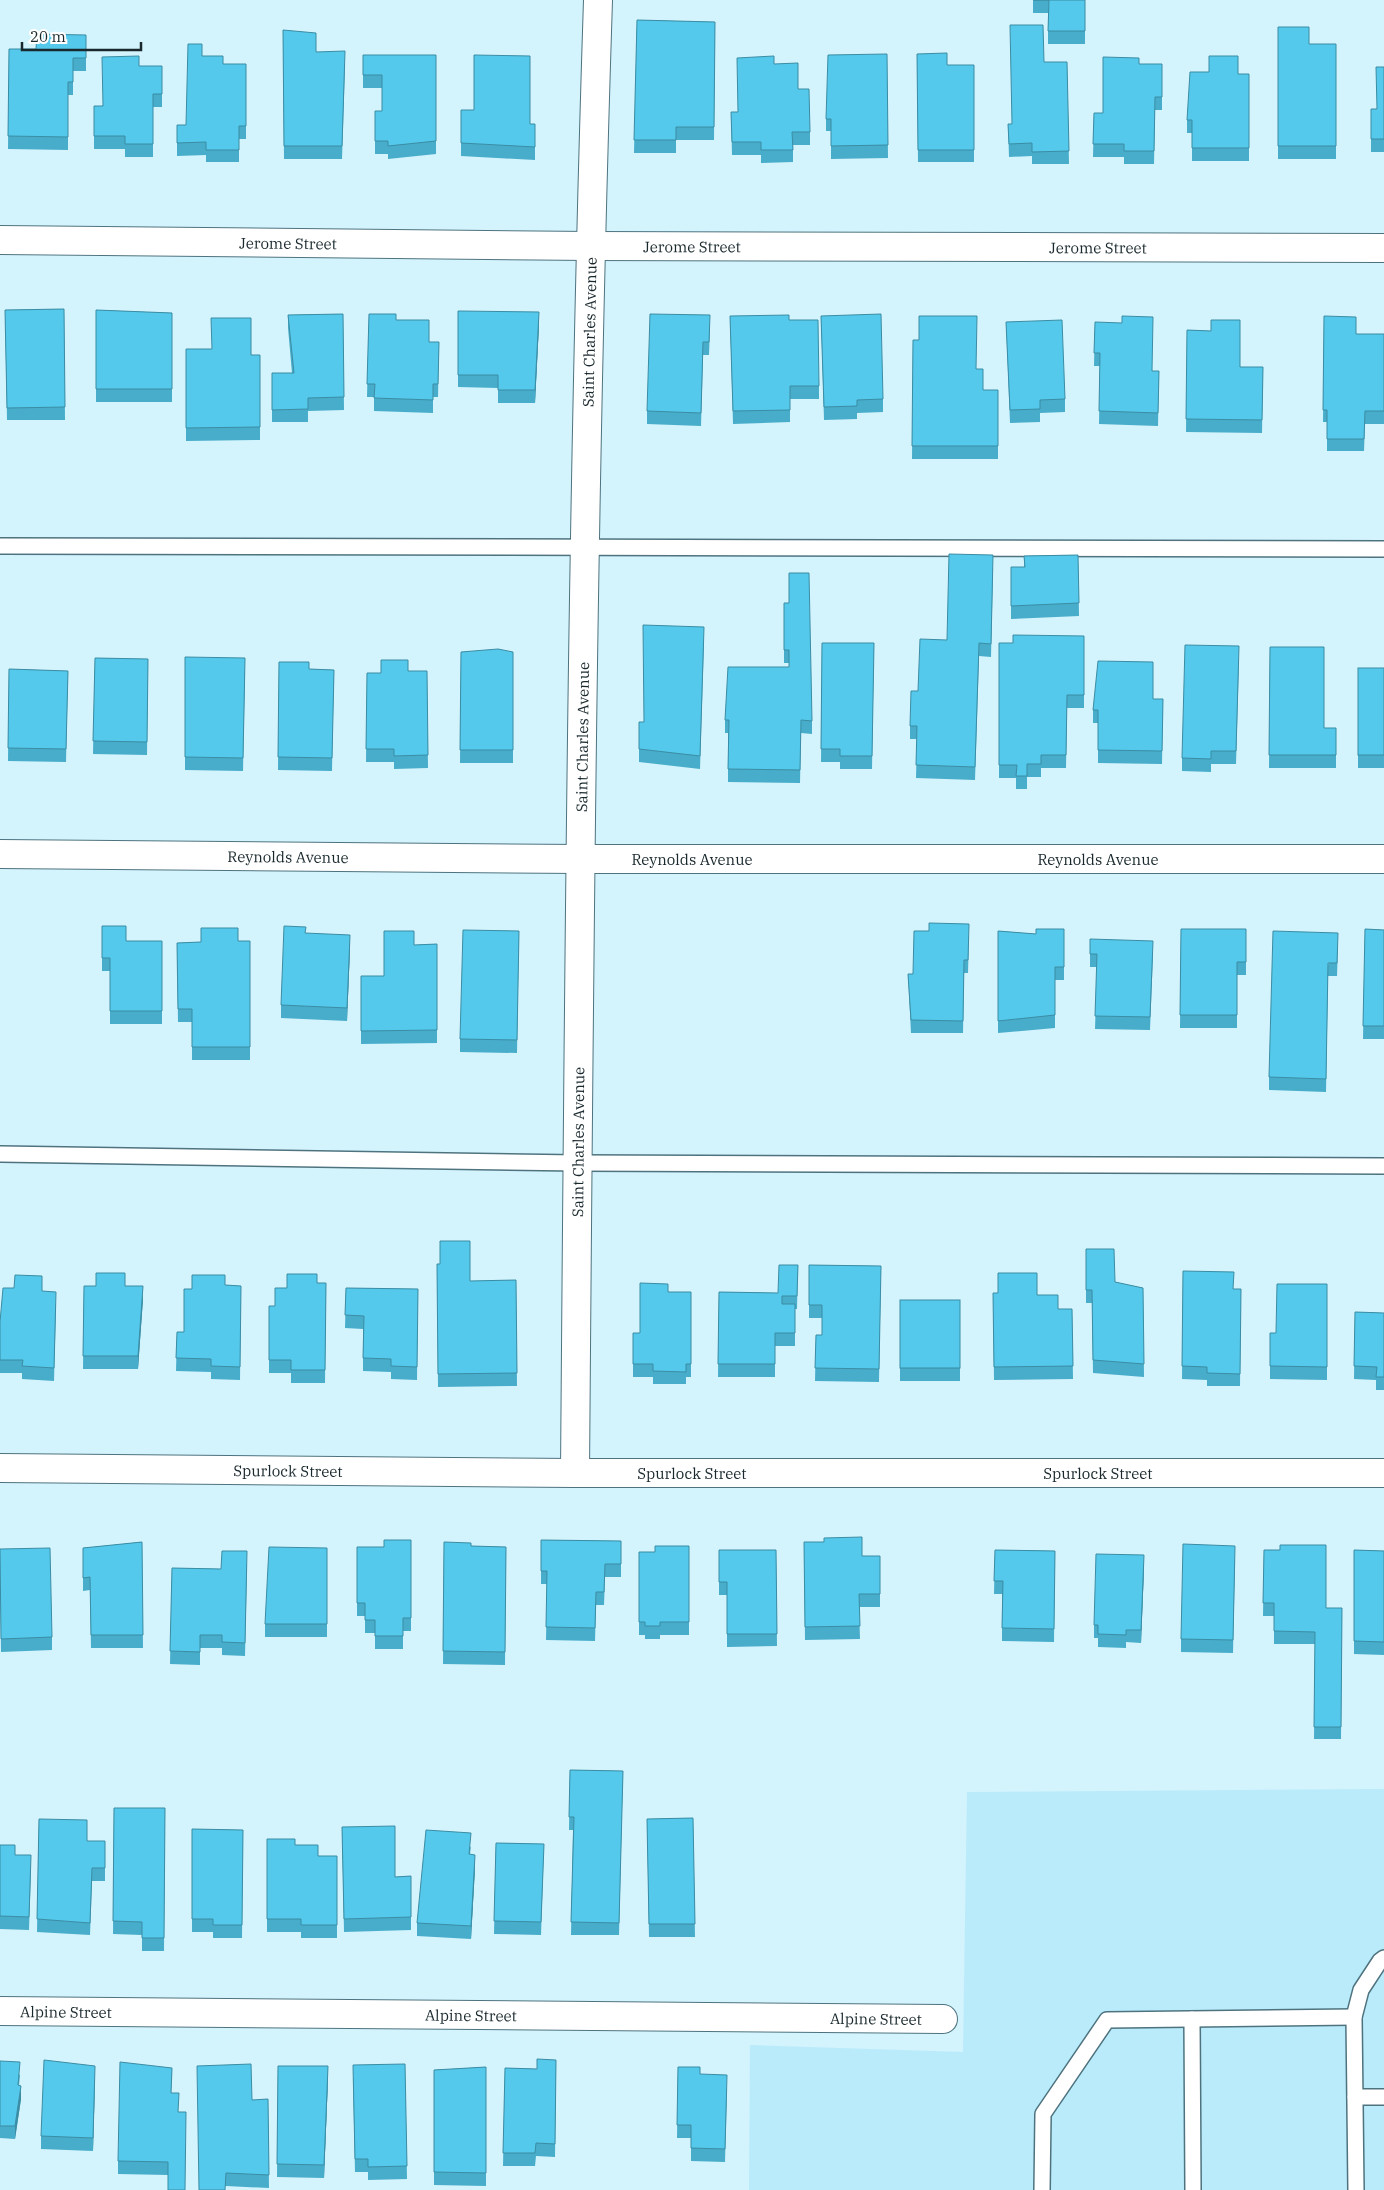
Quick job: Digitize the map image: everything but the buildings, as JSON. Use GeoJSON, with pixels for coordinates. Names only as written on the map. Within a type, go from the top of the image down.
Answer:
{"type":"FeatureCollection","features":[{"type":"Feature","properties":{"kind":"street","name":"Saint Charles Avenue"},"geometry":{"type":"LineString","coordinates":[[575,1473],[580,859],[590,246],[598,0]]}},
{"type":"Feature","properties":{"kind":"street","name":"Jerome Street"},"geometry":{"type":"LineString","coordinates":[[0,240],[590,246],[1384,248]]}},
{"type":"Feature","properties":{"kind":"street","name":"Reynolds Avenue"},"geometry":{"type":"LineString","coordinates":[[0,854],[580,859],[1384,860]]}},
{"type":"Feature","properties":{"kind":"street","name":"Spurlock Street"},"geometry":{"type":"LineString","coordinates":[[0,1468],[575,1473],[1384,1473]]}},
{"type":"Feature","properties":{"kind":"street","name":"Alpine Street"},"geometry":{"type":"LineString","coordinates":[[0,2011],[943,2019]]}},
{"type":"Feature","properties":{"kind":"lane"},"geometry":{"type":"LineString","coordinates":[[0,546],[1384,549]]}},
{"type":"Feature","properties":{"kind":"lane"},"geometry":{"type":"LineString","coordinates":[[0,1154],[578,1163],[1384,1166]]}},
{"type":"Feature","properties":{"kind":"lane"},"geometry":{"type":"LineString","coordinates":[[1356,2190],[1354,2017],[1361,1990],[1384,1958]]}},
{"type":"Feature","properties":{"kind":"lane"},"geometry":{"type":"LineString","coordinates":[[1042,2190],[1043,2114],[1107,2020],[1354,2017]]}},
{"type":"Feature","properties":{"kind":"lane"},"geometry":{"type":"LineString","coordinates":[[1192,2019],[1193,2190]]}},
{"type":"Feature","properties":{"kind":"lane"},"geometry":{"type":"LineString","coordinates":[[1354,2097],[1384,2097]]}},
{"type":"Feature","properties":{"kind":"shaded area"},"geometry":{"type":"Polygon","coordinates":[[[1384,1789],[1384,2190],[749,2190],[750,2045],[963,2052],[967,1792],[1384,1789]]]}}]}
